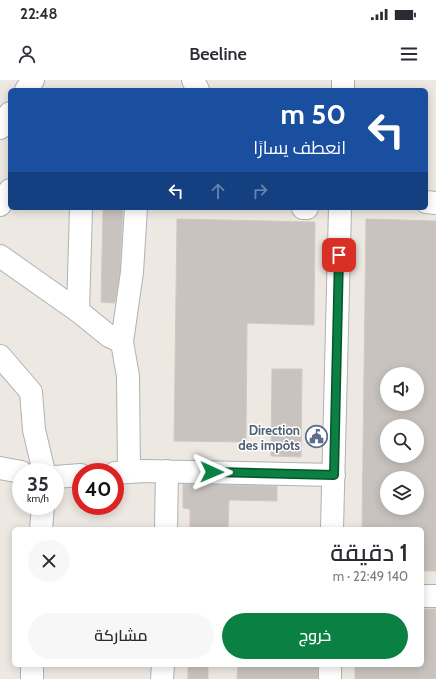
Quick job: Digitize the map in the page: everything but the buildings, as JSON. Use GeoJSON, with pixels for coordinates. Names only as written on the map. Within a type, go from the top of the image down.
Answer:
{"type":"FeatureCollection","features":[{"type":"Feature","properties":{"kind":"street"},"geometry":{"type":"LineString","coordinates":[[0,205],[8,193]]}},
{"type":"Feature","properties":{"kind":"street"},"geometry":{"type":"LineString","coordinates":[[78,311],[82,210]]}},
{"type":"Feature","properties":{"kind":"street"},"geometry":{"type":"LineString","coordinates":[[123,463],[128,376],[122,342],[132,272],[136,210]]}},
{"type":"Feature","properties":{"kind":"street"},"geometry":{"type":"LineString","coordinates":[[332,527],[340,210]]}},
{"type":"Feature","properties":{"kind":"street"},"geometry":{"type":"LineString","coordinates":[[0,256],[78,311],[109,336],[122,342]]}},
{"type":"Feature","properties":{"kind":"street"},"geometry":{"type":"LineString","coordinates":[[0,356],[31,392],[34,430],[42,463]]}},
{"type":"Feature","properties":{"kind":"street"},"geometry":{"type":"LineString","coordinates":[[0,468],[12,470]]}},
{"type":"Feature","properties":{"kind":"street"},"geometry":{"type":"LineString","coordinates":[[124,472],[167,471],[334,475]]}},
{"type":"Feature","properties":{"kind":"street"},"geometry":{"type":"LineString","coordinates":[[166,527],[167,471]]}},
{"type":"Feature","properties":{"kind":"street"},"geometry":{"type":"LineString","coordinates":[[42,527],[43,515]]}},
{"type":"Feature","properties":{"kind":"street"},"geometry":{"type":"LineString","coordinates":[[424,596],[436,596]]}},
{"type":"Feature","properties":{"kind":"street"},"geometry":{"type":"LineString","coordinates":[[32,667],[32,679]]}},
{"type":"Feature","properties":{"kind":"street"},"geometry":{"type":"LineString","coordinates":[[162,679],[163,667]]}},
{"type":"Feature","properties":{"kind":"street"},"geometry":{"type":"LineString","coordinates":[[330,667],[330,679]]}},
{"type":"Feature","properties":{"kind":"place","name":"Direction des impôts"},"geometry":{"type":"Point","coordinates":[316,437]}},
{"type":"Feature","properties":{"kind":"route"},"geometry":{"type":"LineString","coordinates":[[212,472],[334,475],[339,255]]}}]}
